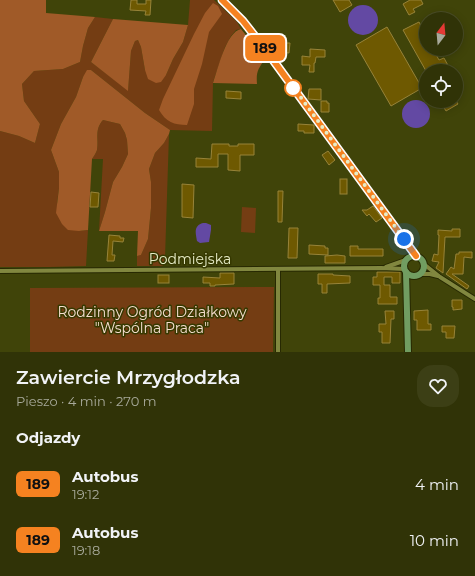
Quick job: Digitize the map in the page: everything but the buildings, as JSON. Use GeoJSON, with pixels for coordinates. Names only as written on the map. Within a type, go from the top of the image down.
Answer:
{"type":"FeatureCollection","features":[{"type":"Feature","properties":{"kind":"street"},"geometry":{"type":"LineString","coordinates":[[222,0],[243,21],[265,49],[416,256]]}},
{"type":"Feature","properties":{"kind":"street"},"geometry":{"type":"LineString","coordinates":[[404,239],[407,251],[407,259],[404,266],[407,292],[408,352]]}},
{"type":"Feature","properties":{"kind":"street"},"geometry":{"type":"LineString","coordinates":[[407,259],[412,256],[422,258],[425,265],[440,277],[475,299]]}},
{"type":"Feature","properties":{"kind":"street","name":"Podmiejska"},"geometry":{"type":"LineString","coordinates":[[381,268],[407,259]]}},
{"type":"Feature","properties":{"kind":"street"},"geometry":{"type":"LineString","coordinates":[[421,274],[425,265]]}},
{"type":"Feature","properties":{"kind":"street","name":"Podmiejska"},"geometry":{"type":"LineString","coordinates":[[0,271],[381,268],[405,271]]}},
{"type":"Feature","properties":{"kind":"street"},"geometry":{"type":"LineString","coordinates":[[278,269],[278,352]]}},
{"type":"Feature","properties":{"kind":"street"},"geometry":{"type":"LineString","coordinates":[[405,271],[414,276],[430,274],[440,277]]}},
{"type":"Feature","properties":{"kind":"street"},"geometry":{"type":"LineString","coordinates":[[407,292],[414,276]]}},
{"type":"Feature","properties":{"kind":"green space"},"geometry":{"type":"Polygon","coordinates":[[[190,0],[214,0],[237,22],[241,29],[236,30],[225,47],[213,82],[212,131],[170,130],[145,113],[91,70],[83,77],[76,97],[61,124],[51,150],[59,172],[57,203],[79,231],[88,230],[86,266],[0,267],[0,131],[19,136],[35,143],[40,124],[24,101],[22,84],[34,71],[63,69],[80,62],[88,28],[95,17],[113,19],[91,62],[128,90],[131,51],[135,41],[138,40],[141,47],[145,70],[166,75],[183,42],[188,25],[190,0]]]}},
{"type":"Feature","properties":{"kind":"green space"},"geometry":{"type":"Polygon","coordinates":[[[103,120],[120,124],[127,140],[128,154],[113,182],[99,231],[103,159],[92,159],[97,150],[98,131],[103,120]]]}},
{"type":"Feature","properties":{"kind":"green space"},"geometry":{"type":"Polygon","coordinates":[[[169,134],[165,258],[163,266],[137,266],[137,256],[141,255],[148,239],[151,208],[151,182],[149,169],[155,153],[164,143],[169,134]]]}},
{"type":"Feature","properties":{"kind":"green space"},"geometry":{"type":"Polygon","coordinates":[[[242,207],[256,208],[255,233],[241,232],[242,207]]]}},
{"type":"Feature","properties":{"kind":"green space","name":"Rodzinny Ogród Działkowy \"Wspólna Praca\""},"geometry":{"type":"Polygon","coordinates":[[[274,287],[273,352],[30,352],[30,288],[274,287]]]}},
{"type":"Feature","properties":{"kind":"shaded area"},"geometry":{"type":"Polygon","coordinates":[[[0,0],[46,0],[46,13],[95,17],[88,28],[80,62],[63,69],[34,71],[22,84],[24,101],[40,124],[35,143],[19,136],[0,131],[0,0]]]}},
{"type":"Feature","properties":{"kind":"shaded area"},"geometry":{"type":"Polygon","coordinates":[[[213,3],[218,6],[222,14],[209,32],[202,64],[194,89],[194,104],[187,125],[171,122],[164,117],[159,110],[194,34],[205,13],[213,3]]]}},
{"type":"Feature","properties":{"kind":"shaded area"},"geometry":{"type":"Polygon","coordinates":[[[363,5],[373,10],[378,20],[373,30],[363,35],[353,30],[348,20],[353,10],[363,5]]]}},
{"type":"Feature","properties":{"kind":"shaded area"},"geometry":{"type":"Polygon","coordinates":[[[113,19],[188,25],[183,42],[161,82],[156,83],[148,79],[138,40],[135,41],[131,51],[128,91],[91,62],[113,19]]]}},
{"type":"Feature","properties":{"kind":"shaded area"},"geometry":{"type":"Polygon","coordinates":[[[241,29],[265,59],[258,71],[257,84],[213,83],[227,44],[231,37],[241,29]]]}},
{"type":"Feature","properties":{"kind":"shaded area"},"geometry":{"type":"Polygon","coordinates":[[[87,70],[91,70],[145,113],[170,130],[164,143],[155,153],[149,169],[151,182],[151,208],[148,239],[141,255],[137,256],[138,231],[99,231],[113,182],[128,154],[127,140],[120,124],[103,120],[99,127],[97,135],[97,150],[92,159],[88,230],[68,230],[62,224],[56,213],[59,172],[51,150],[61,124],[76,97],[87,70]]]}},
{"type":"Feature","properties":{"kind":"shaded area"},"geometry":{"type":"Polygon","coordinates":[[[419,100],[419,108],[429,108],[429,120],[422,127],[410,127],[403,120],[403,108],[410,101],[419,100]]]}},
{"type":"Feature","properties":{"kind":"shaded area"},"geometry":{"type":"Polygon","coordinates":[[[203,223],[211,225],[211,230],[209,242],[200,243],[197,241],[196,228],[203,223]]]}},
{"type":"Feature","properties":{"kind":"bus line","name":"189"},"geometry":{"type":"LineString","coordinates":[[222,0],[243,21],[265,49],[416,256]]}},
{"type":"Feature","properties":{"kind":"route"},"geometry":{"type":"LineString","coordinates":[[293,88],[291,84],[404,239]]}}]}
